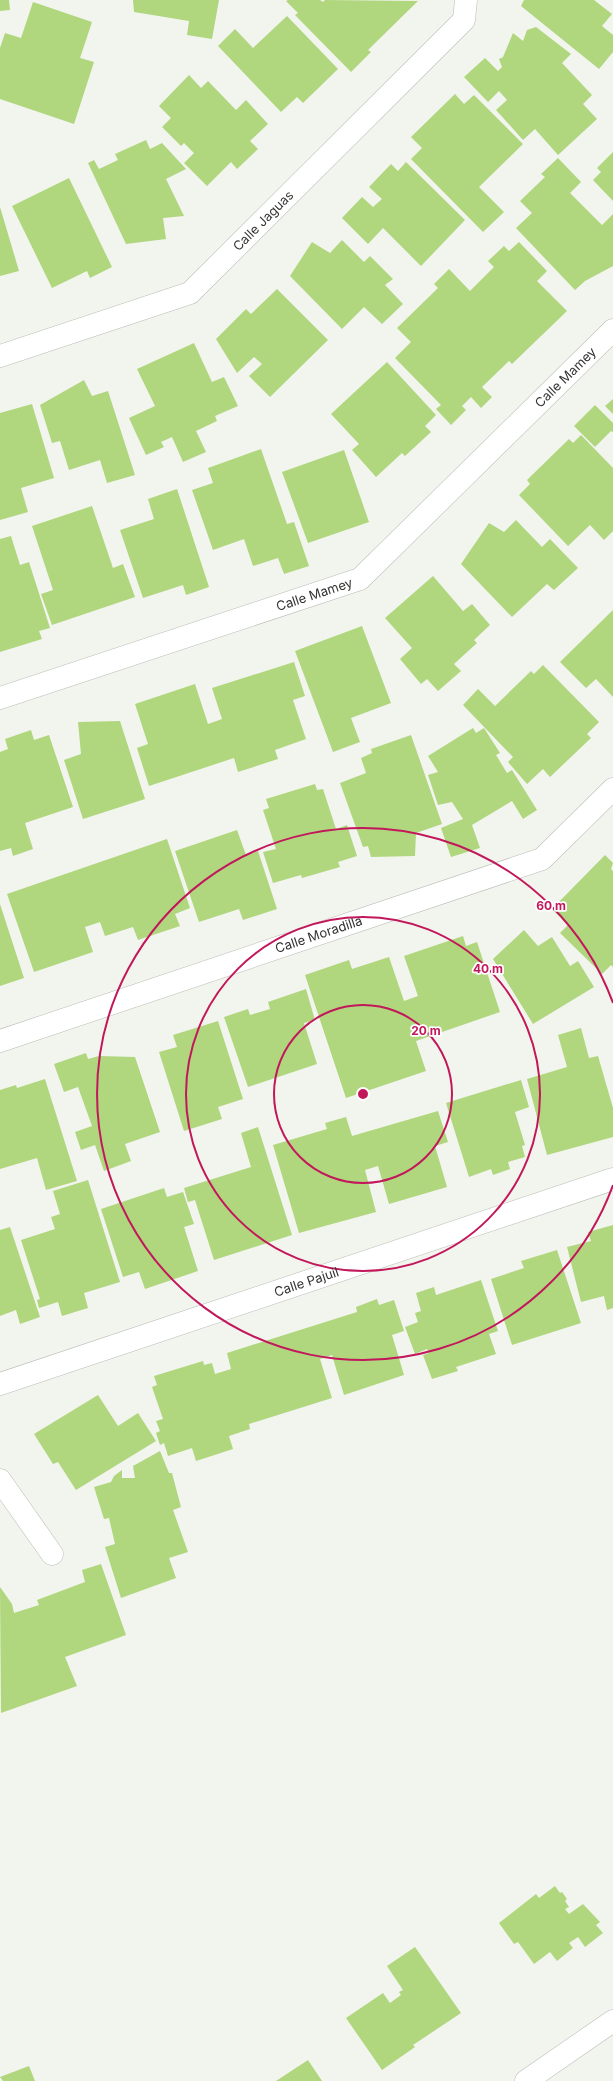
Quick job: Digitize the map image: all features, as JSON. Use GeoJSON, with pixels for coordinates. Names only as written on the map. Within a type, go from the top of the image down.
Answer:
{"type":"FeatureCollection","features":[{"type":"Feature","properties":{"kind":"street","name":"Calle Jaguas"},"geometry":{"type":"LineString","coordinates":[[0,356],[190,293],[464,20],[466,0]]}},
{"type":"Feature","properties":{"kind":"street","name":"Calle Mamey"},"geometry":{"type":"LineString","coordinates":[[0,698],[360,579],[613,330]]}},
{"type":"Feature","properties":{"kind":"street","name":"Calle Moradilla"},"geometry":{"type":"LineString","coordinates":[[0,1041],[542,859],[613,789]]}},
{"type":"Feature","properties":{"kind":"street","name":"Calle Pajuil"},"geometry":{"type":"LineString","coordinates":[[0,1384],[613,1179]]}},
{"type":"Feature","properties":{"kind":"street"},"geometry":{"type":"LineString","coordinates":[[0,1480],[52,1554]]}},
{"type":"Feature","properties":{"kind":"street"},"geometry":{"type":"LineString","coordinates":[[526,2081],[613,2021]]}},
{"type":"Feature","properties":{"kind":"building"},"geometry":{"type":"Polygon","coordinates":[[[0,0],[9,0],[10,10],[0,11],[0,0]]]}},
{"type":"Feature","properties":{"kind":"building"},"geometry":{"type":"Polygon","coordinates":[[[133,0],[219,0],[212,39],[187,35],[189,21],[134,12],[133,0]]]}},
{"type":"Feature","properties":{"kind":"building"},"geometry":{"type":"Polygon","coordinates":[[[320,0],[323,2],[325,0],[418,1],[368,50],[371,52],[351,72],[295,15],[298,13],[286,1],[320,0]]]}},
{"type":"Feature","properties":{"kind":"building"},"geometry":{"type":"Polygon","coordinates":[[[524,0],[594,0],[612,14],[602,26],[613,35],[613,52],[599,69],[521,6],[524,0]]]}},
{"type":"Feature","properties":{"kind":"building"},"geometry":{"type":"Polygon","coordinates":[[[33,2],[92,22],[80,58],[94,62],[74,124],[0,99],[0,48],[5,33],[21,38],[33,2]]]}},
{"type":"Feature","properties":{"kind":"building"},"geometry":{"type":"Polygon","coordinates":[[[287,16],[338,69],[303,103],[297,97],[281,112],[218,46],[235,29],[253,48],[287,16]]]}},
{"type":"Feature","properties":{"kind":"building"},"geometry":{"type":"Polygon","coordinates":[[[536,27],[571,54],[562,63],[592,95],[583,104],[597,119],[558,155],[535,129],[523,140],[496,110],[507,100],[499,91],[488,102],[464,77],[485,58],[498,71],[502,67],[499,59],[503,57],[513,33],[523,41],[527,30],[536,27]]]}},
{"type":"Feature","properties":{"kind":"building"},"geometry":{"type":"Polygon","coordinates":[[[189,75],[201,88],[208,81],[236,110],[246,100],[268,124],[250,141],[258,149],[237,169],[231,162],[207,186],[184,163],[194,153],[184,143],[181,146],[162,127],[171,118],[159,106],[189,75]]]}},
{"type":"Feature","properties":{"kind":"building"},"geometry":{"type":"Polygon","coordinates":[[[455,94],[464,104],[474,95],[523,144],[479,187],[504,212],[483,232],[411,159],[422,148],[411,137],[455,94]]]}},
{"type":"Feature","properties":{"kind":"building"},"geometry":{"type":"Polygon","coordinates":[[[146,140],[150,149],[162,143],[186,169],[166,179],[184,216],[163,218],[166,239],[126,244],[88,163],[94,160],[99,169],[118,160],[115,154],[146,140]]]}},
{"type":"Feature","properties":{"kind":"building"},"geometry":{"type":"Polygon","coordinates":[[[613,152],[613,201],[593,180],[601,172],[597,168],[613,152]]]}},
{"type":"Feature","properties":{"kind":"building"},"geometry":{"type":"Polygon","coordinates":[[[558,158],[581,182],[570,193],[602,225],[613,214],[613,266],[585,281],[575,290],[516,228],[532,213],[520,201],[545,177],[541,174],[558,158]]]}},
{"type":"Feature","properties":{"kind":"building"},"geometry":{"type":"Polygon","coordinates":[[[406,162],[465,220],[421,266],[383,228],[368,244],[342,218],[362,197],[373,207],[382,199],[369,187],[391,164],[398,171],[406,162]]]}},
{"type":"Feature","properties":{"kind":"building"},"geometry":{"type":"Polygon","coordinates":[[[69,178],[112,267],[90,278],[87,271],[52,288],[12,206],[69,178]]]}},
{"type":"Feature","properties":{"kind":"building"},"geometry":{"type":"Polygon","coordinates":[[[0,207],[19,271],[0,276],[0,207]]]}},
{"type":"Feature","properties":{"kind":"building"},"geometry":{"type":"Polygon","coordinates":[[[342,240],[364,262],[370,256],[393,279],[385,285],[403,304],[382,324],[364,307],[342,329],[290,276],[312,242],[330,253],[342,240]]]}},
{"type":"Feature","properties":{"kind":"building"},"geometry":{"type":"Polygon","coordinates":[[[519,242],[547,271],[537,281],[567,311],[512,364],[509,361],[482,387],[492,397],[481,408],[471,397],[462,406],[466,410],[451,425],[436,409],[441,405],[395,358],[411,342],[397,328],[438,288],[434,284],[449,269],[470,291],[494,267],[488,261],[504,246],[509,251],[519,242]]]}},
{"type":"Feature","properties":{"kind":"building"},"geometry":{"type":"Polygon","coordinates":[[[277,289],[328,340],[270,397],[249,376],[262,364],[254,357],[237,373],[216,339],[246,309],[251,314],[277,289]]]}},
{"type":"Feature","properties":{"kind":"building"},"geometry":{"type":"Polygon","coordinates":[[[194,343],[212,382],[224,377],[238,406],[215,416],[217,421],[196,431],[206,452],[183,462],[172,437],[161,442],[164,447],[146,455],[129,418],[155,406],[137,369],[194,343]]]}},
{"type":"Feature","properties":{"kind":"building"},"geometry":{"type":"Polygon","coordinates":[[[387,362],[436,415],[425,426],[431,432],[405,456],[402,453],[376,477],[352,450],[359,444],[331,414],[387,362]]]}},
{"type":"Feature","properties":{"kind":"building"},"geometry":{"type":"Polygon","coordinates":[[[84,380],[92,396],[108,391],[135,475],[107,483],[100,460],[69,470],[60,441],[52,443],[40,405],[84,380]]]}},
{"type":"Feature","properties":{"kind":"building"},"geometry":{"type":"Polygon","coordinates":[[[613,399],[613,414],[605,406],[613,399]]]}},
{"type":"Feature","properties":{"kind":"building"},"geometry":{"type":"Polygon","coordinates":[[[32,404],[54,478],[21,488],[28,512],[0,520],[0,413],[32,404]]]}},
{"type":"Feature","properties":{"kind":"building"},"geometry":{"type":"Polygon","coordinates":[[[595,405],[613,423],[613,432],[611,431],[595,447],[574,426],[595,405]]]}},
{"type":"Feature","properties":{"kind":"building"},"geometry":{"type":"Polygon","coordinates":[[[581,435],[613,468],[613,531],[604,540],[590,525],[568,546],[519,495],[530,484],[527,480],[569,439],[573,443],[581,435]]]}},
{"type":"Feature","properties":{"kind":"building"},"geometry":{"type":"Polygon","coordinates":[[[261,449],[287,524],[294,522],[309,566],[284,574],[278,558],[253,566],[244,539],[213,550],[192,490],[213,483],[208,468],[261,449]]]}},
{"type":"Feature","properties":{"kind":"building"},"geometry":{"type":"Polygon","coordinates":[[[344,450],[369,522],[308,543],[282,472],[344,450]]]}},
{"type":"Feature","properties":{"kind":"building"},"geometry":{"type":"Polygon","coordinates":[[[177,489],[209,587],[186,595],[183,585],[143,598],[120,530],[154,519],[148,499],[177,489]]]}},
{"type":"Feature","properties":{"kind":"building"},"geometry":{"type":"Polygon","coordinates":[[[92,506],[113,568],[123,564],[135,597],[52,625],[41,594],[53,590],[32,526],[92,506]]]}},
{"type":"Feature","properties":{"kind":"building"},"geometry":{"type":"Polygon","coordinates":[[[516,520],[542,547],[550,539],[578,568],[554,590],[547,584],[512,617],[461,564],[489,523],[504,532],[516,520]]]}},
{"type":"Feature","properties":{"kind":"building"},"geometry":{"type":"Polygon","coordinates":[[[11,536],[20,565],[29,562],[50,628],[39,631],[42,639],[0,652],[0,539],[11,536]]]}},
{"type":"Feature","properties":{"kind":"building"},"geometry":{"type":"Polygon","coordinates":[[[433,576],[463,611],[472,604],[490,625],[474,640],[477,643],[454,664],[461,671],[438,691],[427,679],[421,684],[400,659],[412,648],[385,618],[433,576]]]}},
{"type":"Feature","properties":{"kind":"building"},"geometry":{"type":"Polygon","coordinates":[[[613,610],[613,697],[596,679],[586,688],[560,662],[613,610]]]}},
{"type":"Feature","properties":{"kind":"building"},"geometry":{"type":"Polygon","coordinates":[[[362,626],[391,703],[351,718],[360,742],[333,752],[295,651],[362,626]]]}},
{"type":"Feature","properties":{"kind":"building"},"geometry":{"type":"Polygon","coordinates":[[[294,662],[305,696],[293,700],[306,739],[275,750],[278,759],[238,772],[234,758],[149,786],[137,748],[148,744],[135,704],[195,684],[208,724],[222,719],[212,688],[294,662]]]}},
{"type":"Feature","properties":{"kind":"building"},"geometry":{"type":"Polygon","coordinates":[[[543,665],[599,722],[587,734],[591,738],[550,777],[543,769],[527,784],[508,762],[513,757],[463,705],[478,689],[495,706],[531,671],[534,674],[543,665]]]}},
{"type":"Feature","properties":{"kind":"building"},"geometry":{"type":"Polygon","coordinates":[[[120,721],[145,799],[83,819],[64,760],[81,754],[78,722],[120,721]]]}},
{"type":"Feature","properties":{"kind":"building"},"geometry":{"type":"Polygon","coordinates":[[[473,728],[476,733],[484,728],[500,753],[496,755],[507,773],[512,770],[537,810],[523,819],[512,801],[472,825],[480,848],[451,857],[441,828],[463,819],[452,802],[438,805],[428,775],[438,772],[428,756],[473,728]]]}},
{"type":"Feature","properties":{"kind":"building"},"geometry":{"type":"Polygon","coordinates":[[[31,730],[34,740],[49,735],[73,807],[25,823],[33,849],[13,856],[11,848],[0,851],[0,752],[8,749],[5,739],[31,730]]]}},
{"type":"Feature","properties":{"kind":"building"},"geometry":{"type":"Polygon","coordinates":[[[411,735],[442,824],[416,833],[415,856],[371,857],[368,846],[363,847],[340,783],[366,773],[361,758],[372,753],[371,749],[411,735]]]}},
{"type":"Feature","properties":{"kind":"building"},"geometry":{"type":"Polygon","coordinates":[[[315,784],[317,790],[323,789],[336,829],[347,825],[357,856],[338,862],[340,867],[302,878],[301,875],[273,883],[263,852],[276,849],[263,810],[269,808],[266,799],[315,784]]]}},
{"type":"Feature","properties":{"kind":"building"},"geometry":{"type":"Polygon","coordinates":[[[237,830],[246,855],[258,851],[277,909],[243,920],[239,909],[199,922],[175,851],[237,830]]]}},
{"type":"Feature","properties":{"kind":"building"},"geometry":{"type":"Polygon","coordinates":[[[167,839],[190,908],[175,914],[180,926],[138,940],[133,927],[105,936],[100,922],[85,927],[93,952],[34,972],[7,894],[167,839]]]}},
{"type":"Feature","properties":{"kind":"building"},"geometry":{"type":"Polygon","coordinates":[[[605,855],[613,863],[611,869],[613,871],[613,967],[611,965],[602,974],[560,933],[568,925],[552,909],[605,855]]]}},
{"type":"Feature","properties":{"kind":"building"},"geometry":{"type":"Polygon","coordinates":[[[0,904],[24,978],[0,986],[0,904]]]}},
{"type":"Feature","properties":{"kind":"building"},"geometry":{"type":"Polygon","coordinates":[[[524,930],[538,946],[552,937],[570,966],[578,961],[594,987],[533,1024],[493,959],[524,930]]]}},
{"type":"Feature","properties":{"kind":"building"},"geometry":{"type":"Polygon","coordinates":[[[463,936],[466,946],[477,942],[500,1012],[416,1041],[426,1071],[346,1098],[305,975],[349,960],[352,969],[389,957],[404,1001],[418,996],[404,956],[463,936]]]}},
{"type":"Feature","properties":{"kind":"building"},"geometry":{"type":"Polygon","coordinates":[[[306,989],[315,1020],[304,1023],[317,1064],[248,1087],[224,1017],[248,1009],[250,1015],[270,1009],[268,1002],[306,989]]]}},
{"type":"Feature","properties":{"kind":"building"},"geometry":{"type":"Polygon","coordinates":[[[218,1021],[243,1099],[218,1107],[222,1119],[184,1131],[159,1052],[177,1047],[173,1035],[218,1021]]]}},
{"type":"Feature","properties":{"kind":"building"},"geometry":{"type":"Polygon","coordinates":[[[581,1028],[589,1058],[598,1056],[613,1108],[613,1137],[547,1155],[527,1079],[567,1067],[558,1035],[581,1028]]]}},
{"type":"Feature","properties":{"kind":"building"},"geometry":{"type":"Polygon","coordinates":[[[86,1053],[88,1059],[99,1056],[135,1057],[160,1132],[125,1144],[131,1161],[104,1171],[95,1145],[81,1150],[75,1132],[92,1126],[78,1087],[64,1092],[54,1064],[86,1053]]]}},
{"type":"Feature","properties":{"kind":"building"},"geometry":{"type":"Polygon","coordinates":[[[45,1079],[77,1181],[46,1190],[37,1158],[0,1169],[0,1090],[16,1085],[17,1088],[45,1079]]]}},
{"type":"Feature","properties":{"kind":"building"},"geometry":{"type":"Polygon","coordinates":[[[521,1080],[529,1107],[515,1112],[525,1145],[522,1146],[525,1157],[508,1162],[510,1169],[493,1175],[491,1169],[469,1177],[446,1103],[521,1080]]]}},
{"type":"Feature","properties":{"kind":"building"},"geometry":{"type":"Polygon","coordinates":[[[438,1111],[448,1142],[435,1146],[447,1187],[389,1204],[378,1166],[365,1170],[376,1212],[299,1233],[273,1145],[327,1129],[325,1123],[346,1117],[352,1136],[438,1111]]]}},
{"type":"Feature","properties":{"kind":"building"},"geometry":{"type":"Polygon","coordinates":[[[258,1127],[292,1235],[214,1260],[195,1200],[188,1202],[184,1188],[251,1167],[241,1133],[258,1127]]]}},
{"type":"Feature","properties":{"kind":"building"},"geometry":{"type":"Polygon","coordinates":[[[88,1180],[120,1282],[84,1293],[88,1308],[62,1316],[58,1302],[39,1308],[37,1300],[40,1299],[21,1240],[55,1229],[51,1217],[60,1214],[53,1191],[88,1180]]]}},
{"type":"Feature","properties":{"kind":"building"},"geometry":{"type":"Polygon","coordinates":[[[164,1188],[167,1197],[183,1192],[194,1224],[184,1227],[198,1271],[145,1289],[139,1272],[123,1277],[101,1209],[164,1188]]]}},
{"type":"Feature","properties":{"kind":"building"},"geometry":{"type":"Polygon","coordinates":[[[613,1225],[613,1308],[607,1310],[604,1296],[581,1302],[567,1247],[591,1241],[588,1232],[613,1225]]]}},
{"type":"Feature","properties":{"kind":"building"},"geometry":{"type":"Polygon","coordinates":[[[10,1227],[40,1317],[20,1324],[16,1310],[0,1316],[0,1230],[10,1227]]]}},
{"type":"Feature","properties":{"kind":"building"},"geometry":{"type":"Polygon","coordinates":[[[557,1250],[581,1323],[512,1345],[491,1279],[524,1268],[521,1261],[557,1250]]]}},
{"type":"Feature","properties":{"kind":"building"},"geometry":{"type":"Polygon","coordinates":[[[481,1280],[498,1331],[489,1334],[496,1354],[456,1367],[458,1371],[432,1379],[423,1355],[429,1353],[427,1349],[415,1354],[405,1327],[418,1322],[415,1313],[421,1311],[416,1293],[434,1287],[436,1295],[481,1280]]]}},
{"type":"Feature","properties":{"kind":"building"},"geometry":{"type":"Polygon","coordinates":[[[377,1299],[379,1305],[394,1300],[404,1331],[392,1335],[404,1375],[344,1395],[332,1355],[320,1359],[332,1398],[249,1424],[250,1429],[229,1436],[233,1449],[196,1461],[192,1448],[168,1456],[164,1443],[160,1445],[156,1433],[160,1431],[156,1421],[163,1419],[152,1387],[157,1385],[154,1376],[203,1361],[204,1365],[212,1363],[215,1374],[231,1369],[227,1353],[357,1312],[356,1307],[377,1299]]]}},
{"type":"Feature","properties":{"kind":"building"},"geometry":{"type":"Polygon","coordinates":[[[98,1395],[118,1426],[138,1413],[156,1441],[76,1490],[58,1462],[53,1464],[34,1434],[98,1395]]]}},
{"type":"Feature","properties":{"kind":"building"},"geometry":{"type":"Polygon","coordinates":[[[160,1451],[169,1473],[172,1473],[181,1507],[173,1510],[188,1552],[169,1558],[176,1578],[121,1598],[105,1547],[115,1544],[109,1518],[104,1519],[94,1487],[111,1482],[114,1476],[122,1470],[122,1478],[135,1478],[133,1466],[160,1451]]]}},
{"type":"Feature","properties":{"kind":"building"},"geometry":{"type":"Polygon","coordinates":[[[101,1564],[126,1635],[65,1657],[77,1686],[1,1713],[0,1587],[12,1604],[14,1613],[39,1605],[37,1600],[85,1582],[82,1570],[101,1564]]]}},
{"type":"Feature","properties":{"kind":"building"},"geometry":{"type":"Polygon","coordinates":[[[555,1886],[567,1899],[565,1901],[569,1907],[565,1909],[569,1914],[583,1904],[600,1922],[596,1925],[603,1933],[585,1947],[578,1937],[569,1943],[573,1948],[557,1961],[550,1952],[534,1964],[518,1942],[514,1944],[499,1923],[536,1894],[539,1898],[555,1886]]]}},
{"type":"Feature","properties":{"kind":"building"},"geometry":{"type":"Polygon","coordinates":[[[415,1947],[461,2013],[413,2045],[415,2047],[382,2070],[346,2018],[383,1993],[390,2003],[401,1995],[399,1992],[403,1990],[387,1966],[415,1947]]]}},
{"type":"Feature","properties":{"kind":"building"},"geometry":{"type":"Polygon","coordinates":[[[308,2060],[322,2081],[276,2081],[308,2060]]]}},
{"type":"Feature","properties":{"kind":"building"},"geometry":{"type":"Polygon","coordinates":[[[29,2066],[35,2081],[3,2081],[0,2077],[29,2066]]]}}]}
